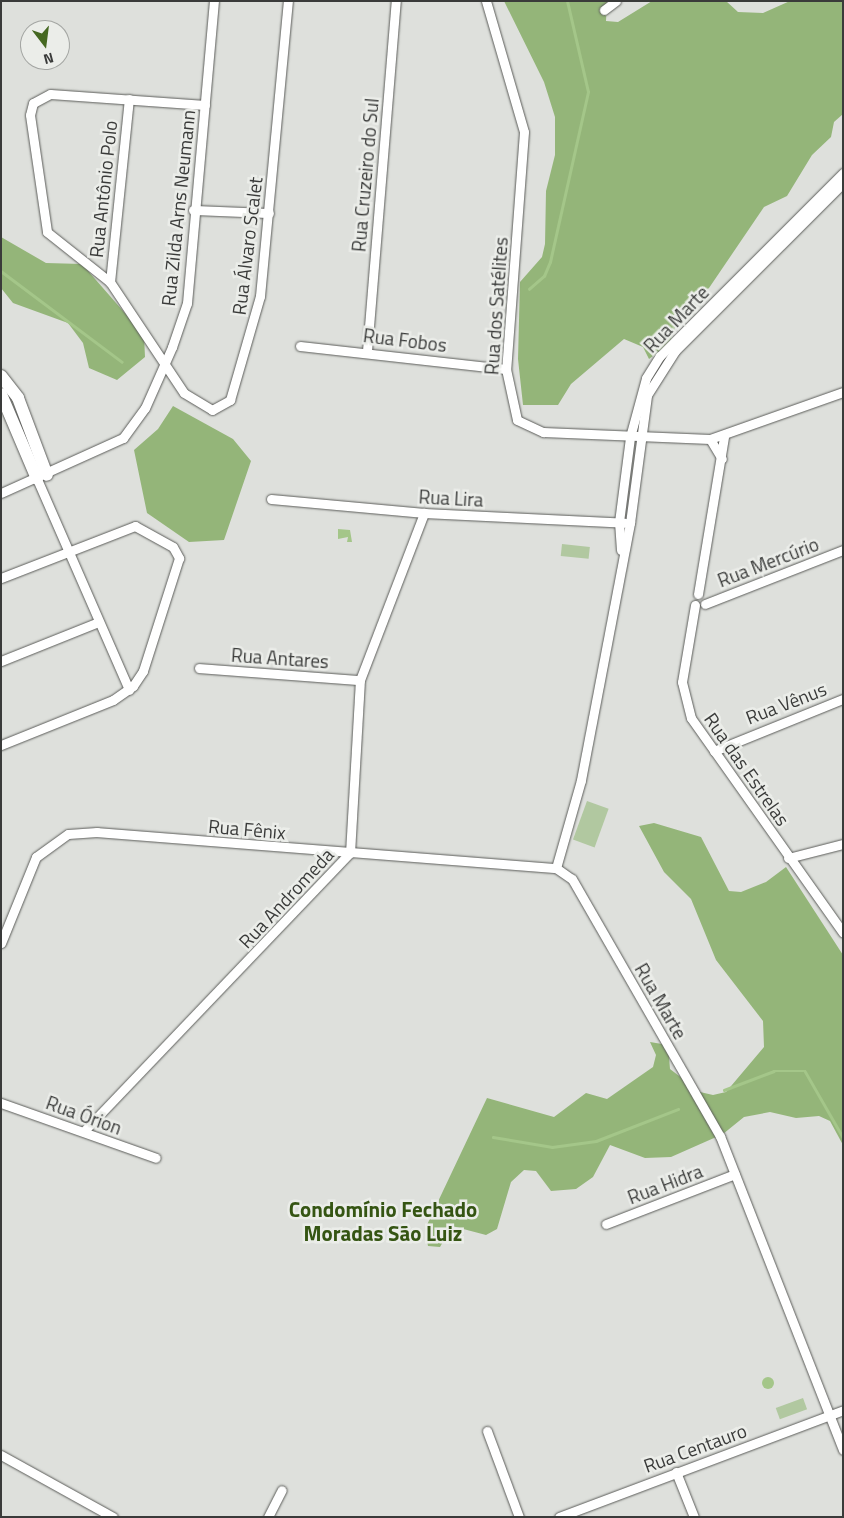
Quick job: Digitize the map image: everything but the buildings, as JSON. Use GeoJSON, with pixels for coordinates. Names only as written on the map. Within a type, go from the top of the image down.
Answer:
{"type":"FeatureCollection","features":[{"type":"Feature","properties":{"kind":"street","name":"Rua Zilda Arns Neumann"},"geometry":{"type":"LineString","coordinates":[[1,493],[42,477],[123,438],[145,408],[187,303],[193,210],[214,1]]}},
{"type":"Feature","properties":{"kind":"street","name":"Rua Álvaro Scalet"},"geometry":{"type":"LineString","coordinates":[[128,99],[50,94],[33,103],[30,115],[47,232],[110,282],[138,319],[163,366],[189,399],[204,409],[219,409],[230,400],[253,332],[269,213],[288,1]]}},
{"type":"Feature","properties":{"kind":"street","name":"Rua Cruzeiro do Sul"},"geometry":{"type":"LineString","coordinates":[[367,351],[396,1]]}},
{"type":"Feature","properties":{"kind":"street","name":"Rua dos Satélites"},"geometry":{"type":"LineString","coordinates":[[486,1],[522,121],[524,144],[506,369],[512,411],[525,427],[634,438],[710,439],[724,437],[843,392]]}},
{"type":"Feature","properties":{"kind":"street"},"geometry":{"type":"LineString","coordinates":[[604,10],[616,1]]}},
{"type":"Feature","properties":{"kind":"street"},"geometry":{"type":"LineString","coordinates":[[128,99],[205,105]]}},
{"type":"Feature","properties":{"kind":"street","name":"Rua Antônio Polo"},"geometry":{"type":"LineString","coordinates":[[110,282],[128,99]]}},
{"type":"Feature","properties":{"kind":"street","name":"Rua Marte"},"geometry":{"type":"LineString","coordinates":[[843,173],[660,356],[640,393],[634,438],[636,484],[630,523],[581,780],[556,868],[572,879],[720,1136],[843,1450]]}},
{"type":"Feature","properties":{"kind":"street","name":"Rua Marte"},"geometry":{"type":"LineString","coordinates":[[622,561],[619,522],[624,484],[634,438],[647,395],[659,371],[843,183]]}},
{"type":"Feature","properties":{"kind":"street"},"geometry":{"type":"LineString","coordinates":[[193,210],[269,213]]}},
{"type":"Feature","properties":{"kind":"street","name":"Rua Fobos"},"geometry":{"type":"LineString","coordinates":[[300,346],[367,351],[506,369]]}},
{"type":"Feature","properties":{"kind":"street"},"geometry":{"type":"LineString","coordinates":[[1,376],[10,407],[42,477],[45,492],[96,623],[129,690]]}},
{"type":"Feature","properties":{"kind":"street"},"geometry":{"type":"LineString","coordinates":[[1,394],[10,407]]}},
{"type":"Feature","properties":{"kind":"street"},"geometry":{"type":"LineString","coordinates":[[705,604],[704,595],[698,594],[722,459],[724,437]]}},
{"type":"Feature","properties":{"kind":"street"},"geometry":{"type":"LineString","coordinates":[[710,439],[722,459]]}},
{"type":"Feature","properties":{"kind":"street"},"geometry":{"type":"LineString","coordinates":[[624,484],[636,484]]}},
{"type":"Feature","properties":{"kind":"street","name":"Rua Lira"},"geometry":{"type":"LineString","coordinates":[[271,499],[424,513],[630,523]]}},
{"type":"Feature","properties":{"kind":"street","name":"Rua Andromeda"},"geometry":{"type":"LineString","coordinates":[[84,1131],[350,853],[360,680],[424,513]]}},
{"type":"Feature","properties":{"kind":"street"},"geometry":{"type":"LineString","coordinates":[[1,578],[135,526],[173,547],[179,558],[143,671],[129,690],[1,745]]}},
{"type":"Feature","properties":{"kind":"street","name":"Rua Mercúrio"},"geometry":{"type":"LineString","coordinates":[[694,605],[705,604],[843,550]]}},
{"type":"Feature","properties":{"kind":"street","name":"Rua das Estrelas"},"geometry":{"type":"LineString","coordinates":[[698,594],[683,658],[684,696],[691,718],[788,858],[843,933]]}},
{"type":"Feature","properties":{"kind":"street"},"geometry":{"type":"LineString","coordinates":[[1,661],[96,623]]}},
{"type":"Feature","properties":{"kind":"street","name":"Rua Antares"},"geometry":{"type":"LineString","coordinates":[[199,668],[360,680]]}},
{"type":"Feature","properties":{"kind":"street","name":"Rua Vênus"},"geometry":{"type":"LineString","coordinates":[[714,751],[843,699]]}},
{"type":"Feature","properties":{"kind":"street","name":"Rua Fênix"},"geometry":{"type":"LineString","coordinates":[[1,943],[36,857],[68,834],[97,832],[556,868]]}},
{"type":"Feature","properties":{"kind":"street"},"geometry":{"type":"LineString","coordinates":[[788,858],[843,844]]}},
{"type":"Feature","properties":{"kind":"street","name":"Rua Órion"},"geometry":{"type":"LineString","coordinates":[[1,1103],[156,1158]]}},
{"type":"Feature","properties":{"kind":"street","name":"Rua Hidra"},"geometry":{"type":"LineString","coordinates":[[606,1224],[735,1174]]}},
{"type":"Feature","properties":{"kind":"street","name":"Rua Centauro"},"geometry":{"type":"LineString","coordinates":[[559,1517],[843,1410]]}},
{"type":"Feature","properties":{"kind":"street"},"geometry":{"type":"LineString","coordinates":[[488,1431],[519,1517]]}},
{"type":"Feature","properties":{"kind":"street"},"geometry":{"type":"LineString","coordinates":[[1,1455],[113,1517]]}},
{"type":"Feature","properties":{"kind":"street"},"geometry":{"type":"LineString","coordinates":[[676,1472],[694,1517]]}},
{"type":"Feature","properties":{"kind":"street"},"geometry":{"type":"LineString","coordinates":[[268,1517],[282,1490]]}},
{"type":"Feature","properties":{"kind":"shaded area"},"geometry":{"type":"Polygon","coordinates":[[[504,1],[607,1],[606,21],[618,22],[652,1],[726,1],[738,12],[763,13],[790,1],[843,1],[843,114],[834,122],[831,137],[812,155],[787,196],[764,207],[709,288],[682,309],[669,344],[649,359],[643,347],[624,339],[571,384],[558,405],[523,405],[518,359],[520,282],[542,257],[545,244],[546,191],[555,155],[555,117],[544,82],[504,1]]]}},
{"type":"Feature","properties":{"kind":"shaded area"},"geometry":{"type":"Polygon","coordinates":[[[1,237],[46,263],[82,264],[144,335],[145,357],[117,380],[89,368],[83,343],[68,323],[13,303],[1,288],[1,237]]]}},
{"type":"Feature","properties":{"kind":"shaded area"},"geometry":{"type":"Polygon","coordinates":[[[173,406],[233,439],[251,461],[224,540],[189,542],[147,513],[134,450],[158,429],[173,406]]]}},
{"type":"Feature","properties":{"kind":"shaded area"},"geometry":{"type":"Polygon","coordinates":[[[338,529],[350,530],[352,542],[347,542],[348,537],[338,539],[338,529]]]}},
{"type":"Feature","properties":{"kind":"shaded area"},"geometry":{"type":"Polygon","coordinates":[[[562,544],[590,547],[589,559],[561,556],[562,544]]]}},
{"type":"Feature","properties":{"kind":"shaded area"},"geometry":{"type":"Polygon","coordinates":[[[587,801],[609,809],[595,847],[573,840],[587,801]]]}},
{"type":"Feature","properties":{"kind":"shaded area"},"geometry":{"type":"Polygon","coordinates":[[[654,823],[701,837],[729,891],[741,892],[766,882],[786,867],[843,955],[843,1145],[830,1121],[819,1116],[796,1118],[770,1112],[744,1117],[723,1134],[671,1157],[645,1158],[610,1145],[593,1177],[576,1189],[551,1191],[536,1171],[524,1170],[511,1182],[497,1229],[486,1235],[452,1226],[440,1247],[428,1246],[425,1229],[487,1098],[554,1117],[586,1093],[607,1099],[653,1067],[656,1055],[650,1042],[668,1045],[670,1069],[700,1092],[713,1095],[726,1092],[764,1047],[763,1021],[716,960],[691,899],[664,872],[639,826],[654,823]]]}},
{"type":"Feature","properties":{"kind":"shaded area"},"geometry":{"type":"Polygon","coordinates":[[[770,1377],[773,1378],[773,1388],[766,1389],[763,1388],[762,1381],[763,1378],[770,1377]]]}},
{"type":"Feature","properties":{"kind":"shaded area"},"geometry":{"type":"Polygon","coordinates":[[[803,1398],[807,1409],[780,1419],[776,1408],[803,1398]]]}},
{"type":"Feature","properties":{"kind":"waterway"},"geometry":{"type":"LineString","coordinates":[[529,289],[544,276],[550,262],[588,92],[567,1]]}},
{"type":"Feature","properties":{"kind":"waterway"},"geometry":{"type":"LineString","coordinates":[[1,271],[122,362]]}},
{"type":"Feature","properties":{"kind":"waterway"},"geometry":{"type":"LineString","coordinates":[[724,1090],[774,1071],[805,1071],[843,1137]]}},
{"type":"Feature","properties":{"kind":"waterway"},"geometry":{"type":"LineString","coordinates":[[493,1137],[552,1147],[596,1141],[678,1109]]}},
{"type":"Feature","properties":{"kind":"district","name":"Condomínio Fechado Moradas São Luiz"},"geometry":{"type":"Point","coordinates":[383,1221]}}]}
